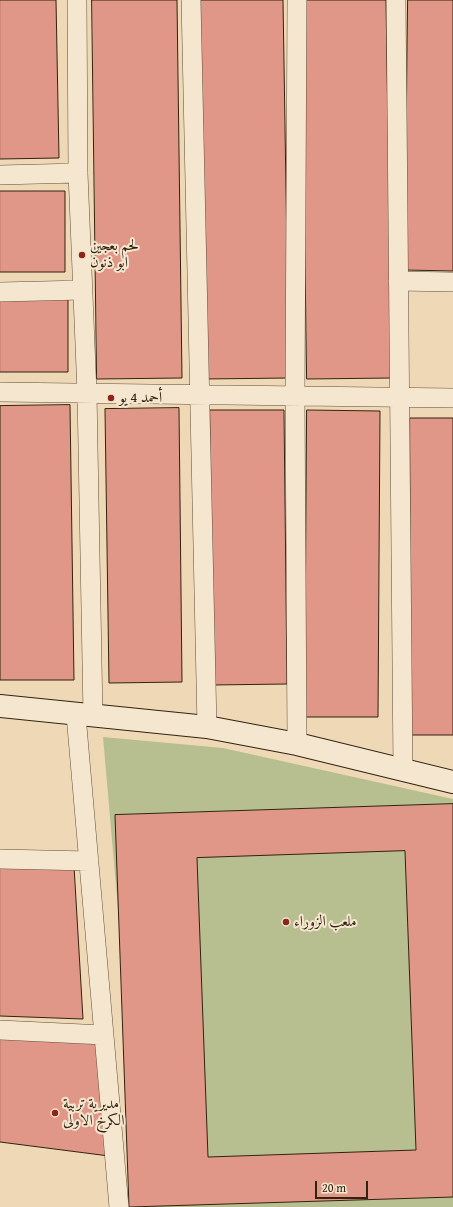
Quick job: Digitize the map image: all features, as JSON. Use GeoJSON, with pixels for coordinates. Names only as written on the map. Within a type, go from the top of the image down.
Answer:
{"type":"FeatureCollection","features":[{"type":"Feature","properties":{"kind":"street"},"geometry":{"type":"LineString","coordinates":[[77,0],[78,173],[87,393],[85,715],[89,861],[119,1207]]}},
{"type":"Feature","properties":{"kind":"street"},"geometry":{"type":"LineString","coordinates":[[191,0],[198,395],[207,727]]}},
{"type":"Feature","properties":{"kind":"street"},"geometry":{"type":"LineString","coordinates":[[297,0],[295,396],[297,744]]}},
{"type":"Feature","properties":{"kind":"street"},"geometry":{"type":"LineString","coordinates":[[396,0],[403,771]]}},
{"type":"Feature","properties":{"kind":"street"},"geometry":{"type":"LineString","coordinates":[[0,175],[78,173]]}},
{"type":"Feature","properties":{"kind":"street"},"geometry":{"type":"LineString","coordinates":[[398,281],[453,282]]}},
{"type":"Feature","properties":{"kind":"street"},"geometry":{"type":"LineString","coordinates":[[0,292],[83,290]]}},
{"type":"Feature","properties":{"kind":"street"},"geometry":{"type":"LineString","coordinates":[[0,392],[453,398]]}},
{"type":"Feature","properties":{"kind":"street"},"geometry":{"type":"LineString","coordinates":[[0,706],[207,727],[297,744],[453,782]]}},
{"type":"Feature","properties":{"kind":"street"},"geometry":{"type":"LineString","coordinates":[[0,859],[89,861]]}},
{"type":"Feature","properties":{"kind":"street"},"geometry":{"type":"LineString","coordinates":[[0,1030],[104,1035]]}},
{"type":"Feature","properties":{"kind":"green space","name":"ملعب الزوراء"},"geometry":{"type":"Polygon","coordinates":[[[103,737],[223,748],[453,799],[453,1207],[144,1207],[103,737]]]}},
{"type":"Feature","properties":{"kind":"building"},"geometry":{"type":"Polygon","coordinates":[[[0,0],[56,0],[59,158],[0,159],[0,0]]]}},
{"type":"Feature","properties":{"kind":"building"},"geometry":{"type":"Polygon","coordinates":[[[92,0],[177,0],[182,378],[97,379],[92,0]]]}},
{"type":"Feature","properties":{"kind":"building"},"geometry":{"type":"Polygon","coordinates":[[[199,0],[283,0],[289,378],[204,379],[199,0]]]}},
{"type":"Feature","properties":{"kind":"building"},"geometry":{"type":"Polygon","coordinates":[[[302,0],[386,0],[392,378],[307,379],[302,0]]]}},
{"type":"Feature","properties":{"kind":"building"},"geometry":{"type":"Polygon","coordinates":[[[408,0],[453,0],[453,271],[405,270],[408,0]]]}},
{"type":"Feature","properties":{"kind":"building"},"geometry":{"type":"Polygon","coordinates":[[[0,191],[65,191],[65,272],[0,272],[0,191]]]}},
{"type":"Feature","properties":{"kind":"building"},"geometry":{"type":"Polygon","coordinates":[[[0,299],[68,299],[68,372],[0,372],[0,299]]]}},
{"type":"Feature","properties":{"kind":"building"},"geometry":{"type":"Polygon","coordinates":[[[70,405],[74,680],[0,680],[0,406],[70,405]]]}},
{"type":"Feature","properties":{"kind":"building"},"geometry":{"type":"Polygon","coordinates":[[[179,408],[182,682],[109,683],[105,409],[179,408]]]}},
{"type":"Feature","properties":{"kind":"building"},"geometry":{"type":"Polygon","coordinates":[[[210,410],[284,410],[287,684],[213,685],[210,410]]]}},
{"type":"Feature","properties":{"kind":"building"},"geometry":{"type":"Polygon","coordinates":[[[307,410],[380,411],[378,717],[305,717],[307,410]]]}},
{"type":"Feature","properties":{"kind":"building"},"geometry":{"type":"Polygon","coordinates":[[[410,418],[453,418],[453,735],[411,735],[410,418]]]}},
{"type":"Feature","properties":{"kind":"building"},"geometry":{"type":"Polygon","coordinates":[[[453,804],[453,1197],[129,1207],[115,815],[453,804]],[[405,851],[197,858],[208,1157],[416,1150],[405,851]]]}},
{"type":"Feature","properties":{"kind":"building"},"geometry":{"type":"Polygon","coordinates":[[[0,865],[74,866],[83,1019],[0,1016],[0,865]]]}},
{"type":"Feature","properties":{"kind":"building"},"geometry":{"type":"Polygon","coordinates":[[[0,1032],[97,1043],[109,1156],[0,1142],[0,1032]]]}},
{"type":"Feature","properties":{"kind":"place","name":"لحم بعجين ابو ذنون"},"geometry":{"type":"Point","coordinates":[82,255]}},
{"type":"Feature","properties":{"kind":"place","name":"أحمد 4 يو"},"geometry":{"type":"Point","coordinates":[111,398]}},
{"type":"Feature","properties":{"kind":"place","name":"ملعب الزوراء"},"geometry":{"type":"Point","coordinates":[286,922]}},
{"type":"Feature","properties":{"kind":"place","name":"مديرية تربية الكرخ الاولى"},"geometry":{"type":"Point","coordinates":[55,1113]}}]}
